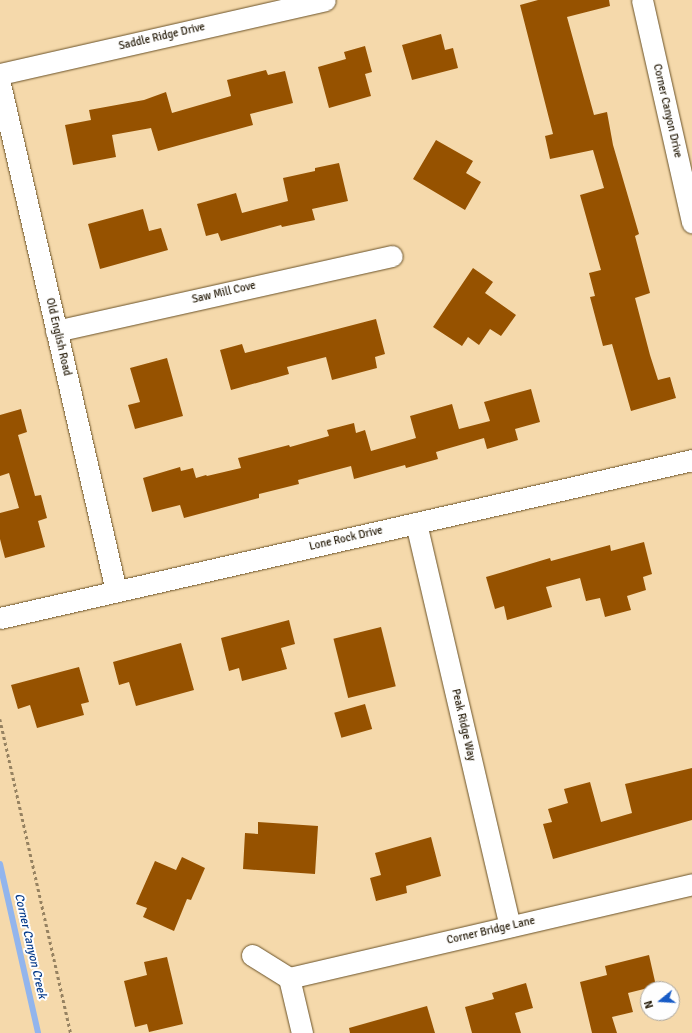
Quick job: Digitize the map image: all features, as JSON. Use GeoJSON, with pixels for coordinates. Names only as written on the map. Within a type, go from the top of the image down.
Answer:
{"type":"FeatureCollection","features":[{"type":"Feature","properties":{"kind":"street","name":"Saddle Ridge Drive"},"geometry":{"type":"LineString","coordinates":[[0,74],[325,0]]}},
{"type":"Feature","properties":{"kind":"street","name":"Corner Canyon Drive"},"geometry":{"type":"LineString","coordinates":[[642,0],[692,222]]}},
{"type":"Feature","properties":{"kind":"street","name":"Old English Road"},"geometry":{"type":"LineString","coordinates":[[0,84],[116,591]]}},
{"type":"Feature","properties":{"kind":"street","name":"Saw Mill Cove"},"geometry":{"type":"LineString","coordinates":[[56,331],[392,256]]}},
{"type":"Feature","properties":{"kind":"street","name":"Lone Rock Drive"},"geometry":{"type":"LineString","coordinates":[[0,618],[692,460]]}},
{"type":"Feature","properties":{"kind":"street","name":"Peak Ridge Way"},"geometry":{"type":"LineString","coordinates":[[416,523],[510,926]]}},
{"type":"Feature","properties":{"kind":"street","name":"Corner Bridge Lane"},"geometry":{"type":"LineString","coordinates":[[289,978],[692,884]]}},
{"type":"Feature","properties":{"kind":"street"},"geometry":{"type":"LineString","coordinates":[[252,955],[289,978],[302,1033]]}},
{"type":"Feature","properties":{"kind":"path"},"geometry":{"type":"LineString","coordinates":[[0,719],[71,1033]]}},
{"type":"Feature","properties":{"kind":"building"},"geometry":{"type":"Polygon","coordinates":[[[538,0],[609,0],[610,6],[567,17],[594,115],[607,112],[613,145],[639,234],[635,236],[650,293],[635,298],[650,355],[658,380],[670,377],[676,398],[631,411],[612,344],[603,346],[590,297],[595,296],[589,273],[601,270],[580,195],[604,188],[593,150],[550,159],[545,136],[553,134],[520,5],[538,0]]]}},
{"type":"Feature","properties":{"kind":"building"},"geometry":{"type":"Polygon","coordinates":[[[441,34],[445,50],[453,48],[458,68],[412,80],[402,45],[441,34]]]}},
{"type":"Feature","properties":{"kind":"building"},"geometry":{"type":"Polygon","coordinates":[[[365,46],[372,72],[365,74],[371,96],[329,108],[318,67],[346,59],[344,52],[365,46]]]}},
{"type":"Feature","properties":{"kind":"building"},"geometry":{"type":"Polygon","coordinates":[[[266,70],[268,75],[285,71],[293,103],[250,114],[253,125],[158,151],[151,128],[112,135],[116,157],[73,165],[65,125],[91,120],[89,110],[144,100],[166,92],[172,113],[231,96],[227,80],[266,70]]]}},
{"type":"Feature","properties":{"kind":"building"},"geometry":{"type":"Polygon","coordinates":[[[436,140],[473,161],[466,173],[481,182],[465,210],[413,179],[436,140]]]}},
{"type":"Feature","properties":{"kind":"building"},"geometry":{"type":"Polygon","coordinates":[[[339,163],[348,201],[312,209],[315,220],[282,227],[281,225],[221,241],[218,233],[206,236],[197,204],[236,193],[242,213],[288,201],[283,178],[315,171],[315,168],[339,163]]]}},
{"type":"Feature","properties":{"kind":"building"},"geometry":{"type":"Polygon","coordinates":[[[143,209],[149,231],[161,228],[168,250],[100,269],[88,224],[143,209]]]}},
{"type":"Feature","properties":{"kind":"building"},"geometry":{"type":"Polygon","coordinates":[[[473,268],[493,282],[485,293],[516,315],[501,336],[490,329],[479,345],[468,337],[462,346],[433,327],[473,268]]]}},
{"type":"Feature","properties":{"kind":"building"},"geometry":{"type":"Polygon","coordinates":[[[376,319],[385,354],[375,357],[377,368],[332,380],[326,357],[287,367],[289,374],[231,390],[220,350],[242,344],[245,353],[376,319]]]}},
{"type":"Feature","properties":{"kind":"building"},"geometry":{"type":"Polygon","coordinates":[[[167,358],[183,416],[135,429],[128,405],[140,402],[130,368],[167,358]]]}},
{"type":"Feature","properties":{"kind":"building"},"geometry":{"type":"Polygon","coordinates":[[[531,389],[540,422],[515,429],[518,440],[487,449],[484,438],[436,452],[438,459],[406,468],[405,465],[354,479],[351,466],[298,480],[299,484],[259,494],[259,498],[184,518],[180,505],[152,512],[143,478],[180,467],[181,471],[193,468],[196,478],[241,468],[238,458],[289,445],[290,447],[329,436],[327,430],[354,423],[356,433],[365,430],[371,451],[416,438],[410,416],[452,404],[459,429],[490,421],[484,402],[531,389]]]}},
{"type":"Feature","properties":{"kind":"building"},"geometry":{"type":"Polygon","coordinates":[[[21,409],[27,432],[18,435],[35,496],[41,495],[47,518],[38,521],[45,547],[5,558],[0,539],[0,513],[19,508],[9,473],[0,476],[0,415],[21,409]]]}},
{"type":"Feature","properties":{"kind":"building"},"geometry":{"type":"Polygon","coordinates":[[[644,542],[652,574],[643,577],[646,590],[627,596],[631,610],[605,617],[600,598],[586,601],[580,578],[546,587],[552,607],[507,620],[504,606],[495,609],[486,577],[550,558],[551,561],[610,545],[611,551],[644,542]]]}},
{"type":"Feature","properties":{"kind":"building"},"geometry":{"type":"Polygon","coordinates":[[[289,620],[295,644],[281,648],[287,669],[242,681],[239,668],[229,671],[221,638],[289,620]]]}},
{"type":"Feature","properties":{"kind":"building"},"geometry":{"type":"Polygon","coordinates":[[[381,627],[396,686],[348,698],[333,639],[381,627]]]}},
{"type":"Feature","properties":{"kind":"building"},"geometry":{"type":"Polygon","coordinates":[[[181,643],[194,690],[136,706],[129,682],[119,685],[113,662],[181,643]]]}},
{"type":"Feature","properties":{"kind":"building"},"geometry":{"type":"Polygon","coordinates":[[[79,667],[89,702],[81,704],[84,715],[37,728],[30,705],[18,709],[11,685],[79,667]]]}},
{"type":"Feature","properties":{"kind":"building"},"geometry":{"type":"Polygon","coordinates":[[[365,704],[372,729],[341,738],[334,713],[365,704]]]}},
{"type":"Feature","properties":{"kind":"building"},"geometry":{"type":"Polygon","coordinates":[[[692,768],[692,820],[553,859],[543,824],[552,822],[548,809],[568,803],[564,789],[590,782],[601,822],[632,813],[625,784],[692,768]]]}},
{"type":"Feature","properties":{"kind":"building"},"geometry":{"type":"Polygon","coordinates":[[[258,822],[318,826],[315,874],[243,869],[245,833],[258,834],[258,822]]]}},
{"type":"Feature","properties":{"kind":"building"},"geometry":{"type":"Polygon","coordinates":[[[431,837],[441,876],[406,886],[407,893],[376,901],[370,878],[381,875],[375,853],[431,837]]]}},
{"type":"Feature","properties":{"kind":"building"},"geometry":{"type":"Polygon","coordinates":[[[182,857],[205,868],[191,900],[187,899],[174,931],[143,917],[147,908],[136,904],[155,861],[176,870],[182,857]]]}},
{"type":"Feature","properties":{"kind":"building"},"geometry":{"type":"Polygon","coordinates":[[[649,955],[655,981],[640,981],[640,990],[628,993],[633,1012],[612,1017],[617,1033],[592,1033],[580,982],[607,975],[605,966],[649,955]]]}},
{"type":"Feature","properties":{"kind":"building"},"geometry":{"type":"Polygon","coordinates":[[[167,957],[183,1024],[149,1032],[147,1024],[135,1027],[124,981],[147,975],[144,962],[167,957]]]}},
{"type":"Feature","properties":{"kind":"building"},"geometry":{"type":"Polygon","coordinates":[[[526,983],[533,1008],[515,1013],[521,1033],[472,1033],[465,1007],[494,999],[492,993],[526,983]]]}},
{"type":"Feature","properties":{"kind":"building"},"geometry":{"type":"Polygon","coordinates":[[[427,1006],[435,1033],[350,1033],[349,1028],[427,1006]]]}},
{"type":"Feature","properties":{"kind":"waterway","name":"Corner Canyon Creek"},"geometry":{"type":"LineString","coordinates":[[0,864],[38,1033]]}}]}
